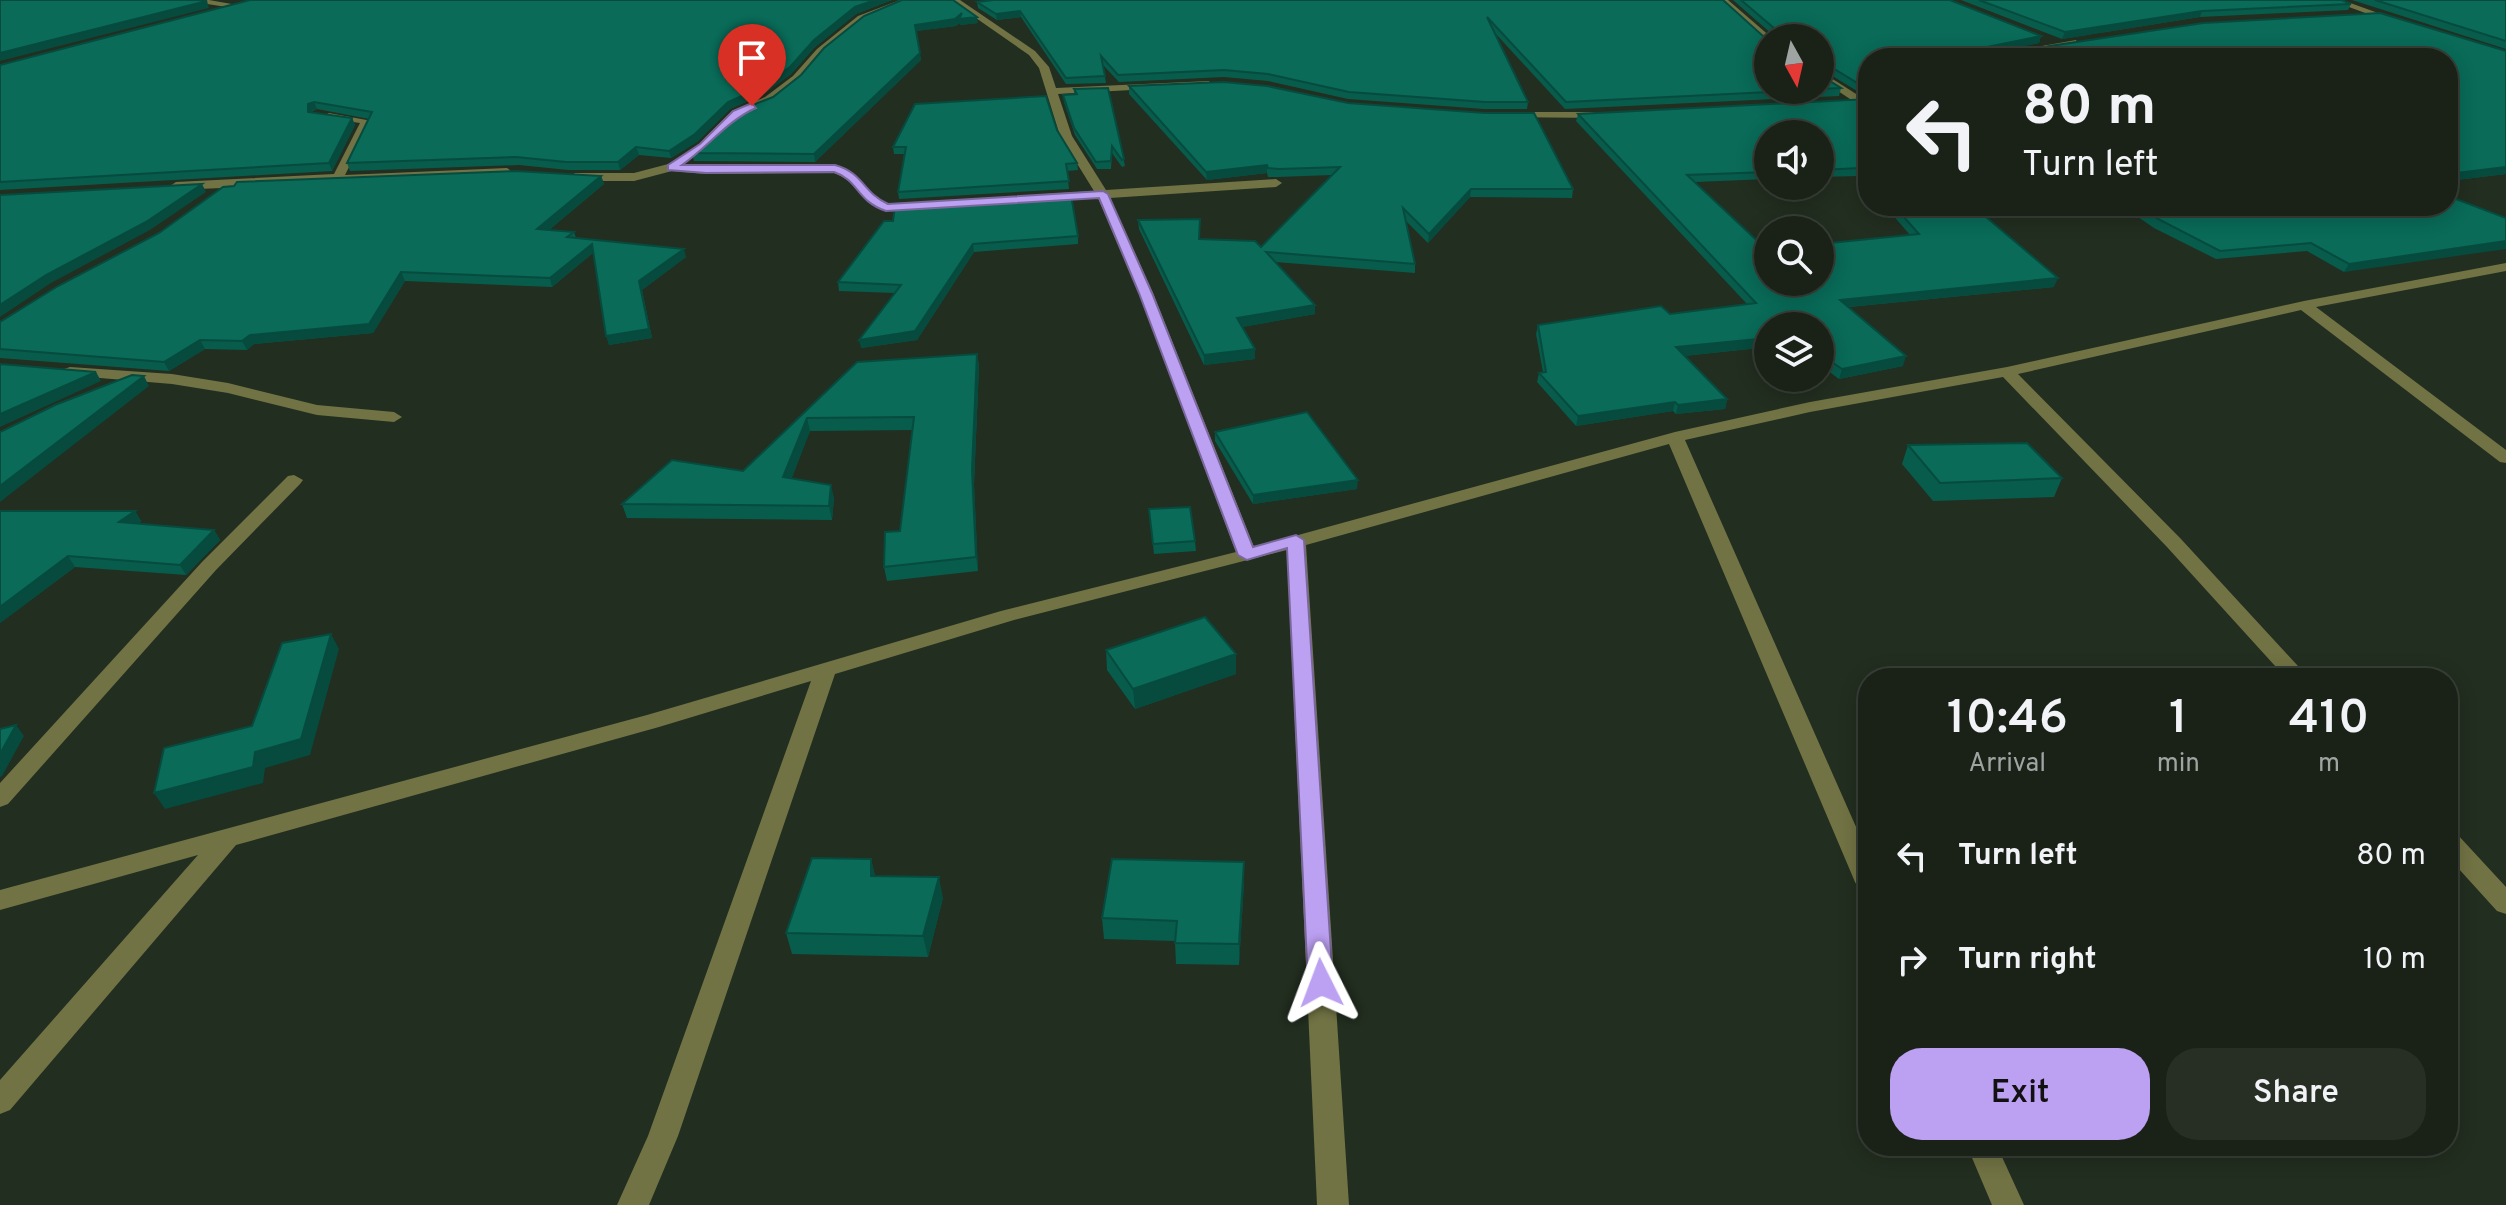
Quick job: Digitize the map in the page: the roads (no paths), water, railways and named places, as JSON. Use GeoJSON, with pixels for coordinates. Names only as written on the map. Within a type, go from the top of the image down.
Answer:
{"type":"FeatureCollection","features":[{"type":"Feature","properties":{"kind":"street"},"geometry":{"type":"LineString","coordinates":[[186,0],[239,6]]}},
{"type":"Feature","properties":{"kind":"street"},"geometry":{"type":"LineString","coordinates":[[703,146],[736,113],[769,99],[797,78],[820,51],[861,18],[908,0]]}},
{"type":"Feature","properties":{"kind":"street"},"geometry":{"type":"LineString","coordinates":[[1723,0],[1754,27]]}},
{"type":"Feature","properties":{"kind":"street"},"geometry":{"type":"LineString","coordinates":[[2334,0],[2412,26]]}},
{"type":"Feature","properties":{"kind":"street"},"geometry":{"type":"LineString","coordinates":[[209,14],[253,2]]}},
{"type":"Feature","properties":{"kind":"street"},"geometry":{"type":"LineString","coordinates":[[963,2],[1032,53],[1044,67],[1066,136],[1103,194],[1146,293],[1247,555]]}},
{"type":"Feature","properties":{"kind":"street"},"geometry":{"type":"LineString","coordinates":[[2345,16],[2374,14]]}},
{"type":"Feature","properties":{"kind":"street"},"geometry":{"type":"LineString","coordinates":[[2033,34],[2062,45]]}},
{"type":"Feature","properties":{"kind":"street"},"geometry":{"type":"LineString","coordinates":[[2043,48],[2085,42]]}},
{"type":"Feature","properties":{"kind":"street"},"geometry":{"type":"LineString","coordinates":[[1834,82],[1858,96]]}},
{"type":"Feature","properties":{"kind":"street"},"geometry":{"type":"LineString","coordinates":[[1054,91],[1224,83]]}},
{"type":"Feature","properties":{"kind":"street"},"geometry":{"type":"LineString","coordinates":[[1846,102],[1858,101]]}},
{"type":"Feature","properties":{"kind":"street"},"geometry":{"type":"LineString","coordinates":[[317,115],[367,121],[338,177]]}},
{"type":"Feature","properties":{"kind":"street"},"geometry":{"type":"LineString","coordinates":[[1500,115],[1612,115]]}},
{"type":"Feature","properties":{"kind":"street"},"geometry":{"type":"LineString","coordinates":[[556,176],[634,177],[672,167],[687,158]]}},
{"type":"Feature","properties":{"kind":"street"},"geometry":{"type":"LineString","coordinates":[[672,167],[706,170],[835,169],[849,173],[871,201],[886,207],[932,206]]}},
{"type":"Feature","properties":{"kind":"street"},"geometry":{"type":"LineString","coordinates":[[169,187],[338,177],[519,172]]}},
{"type":"Feature","properties":{"kind":"street"},"geometry":{"type":"LineString","coordinates":[[212,196],[223,189],[338,177]]}},
{"type":"Feature","properties":{"kind":"street"},"geometry":{"type":"LineString","coordinates":[[1025,200],[1276,183]]}},
{"type":"Feature","properties":{"kind":"street"},"geometry":{"type":"LineString","coordinates":[[0,900],[651,722],[1008,615],[1247,555],[1675,437],[1810,407],[2007,372],[2304,305],[2506,267]]}},
{"type":"Feature","properties":{"kind":"street"},"geometry":{"type":"LineString","coordinates":[[2304,305],[2506,458]]}},
{"type":"Feature","properties":{"kind":"street"},"geometry":{"type":"LineString","coordinates":[[51,370],[139,375],[228,388],[317,410],[394,417]]}},
{"type":"Feature","properties":{"kind":"street"},"geometry":{"type":"LineString","coordinates":[[2007,372],[2174,543],[2289,668]]}},
{"type":"Feature","properties":{"kind":"street"},"geometry":{"type":"LineString","coordinates":[[97,392],[139,375]]}},
{"type":"Feature","properties":{"kind":"street"},"geometry":{"type":"LineString","coordinates":[[1675,437],[1858,859]]}},
{"type":"Feature","properties":{"kind":"street"},"geometry":{"type":"LineString","coordinates":[[0,798],[209,566],[294,480]]}},
{"type":"Feature","properties":{"kind":"street"},"geometry":{"type":"LineString","coordinates":[[1296,540],[1333,1205]]}},
{"type":"Feature","properties":{"kind":"street"},"geometry":{"type":"LineString","coordinates":[[633,1205],[663,1136],[826,670]]}},
{"type":"Feature","properties":{"kind":"street"},"geometry":{"type":"LineString","coordinates":[[0,1101],[226,840]]}},
{"type":"Feature","properties":{"kind":"street"},"geometry":{"type":"LineString","coordinates":[[2458,852],[2506,904]]}},
{"type":"Feature","properties":{"kind":"street"},"geometry":{"type":"LineString","coordinates":[[1986,1156],[2008,1205]]}}]}
